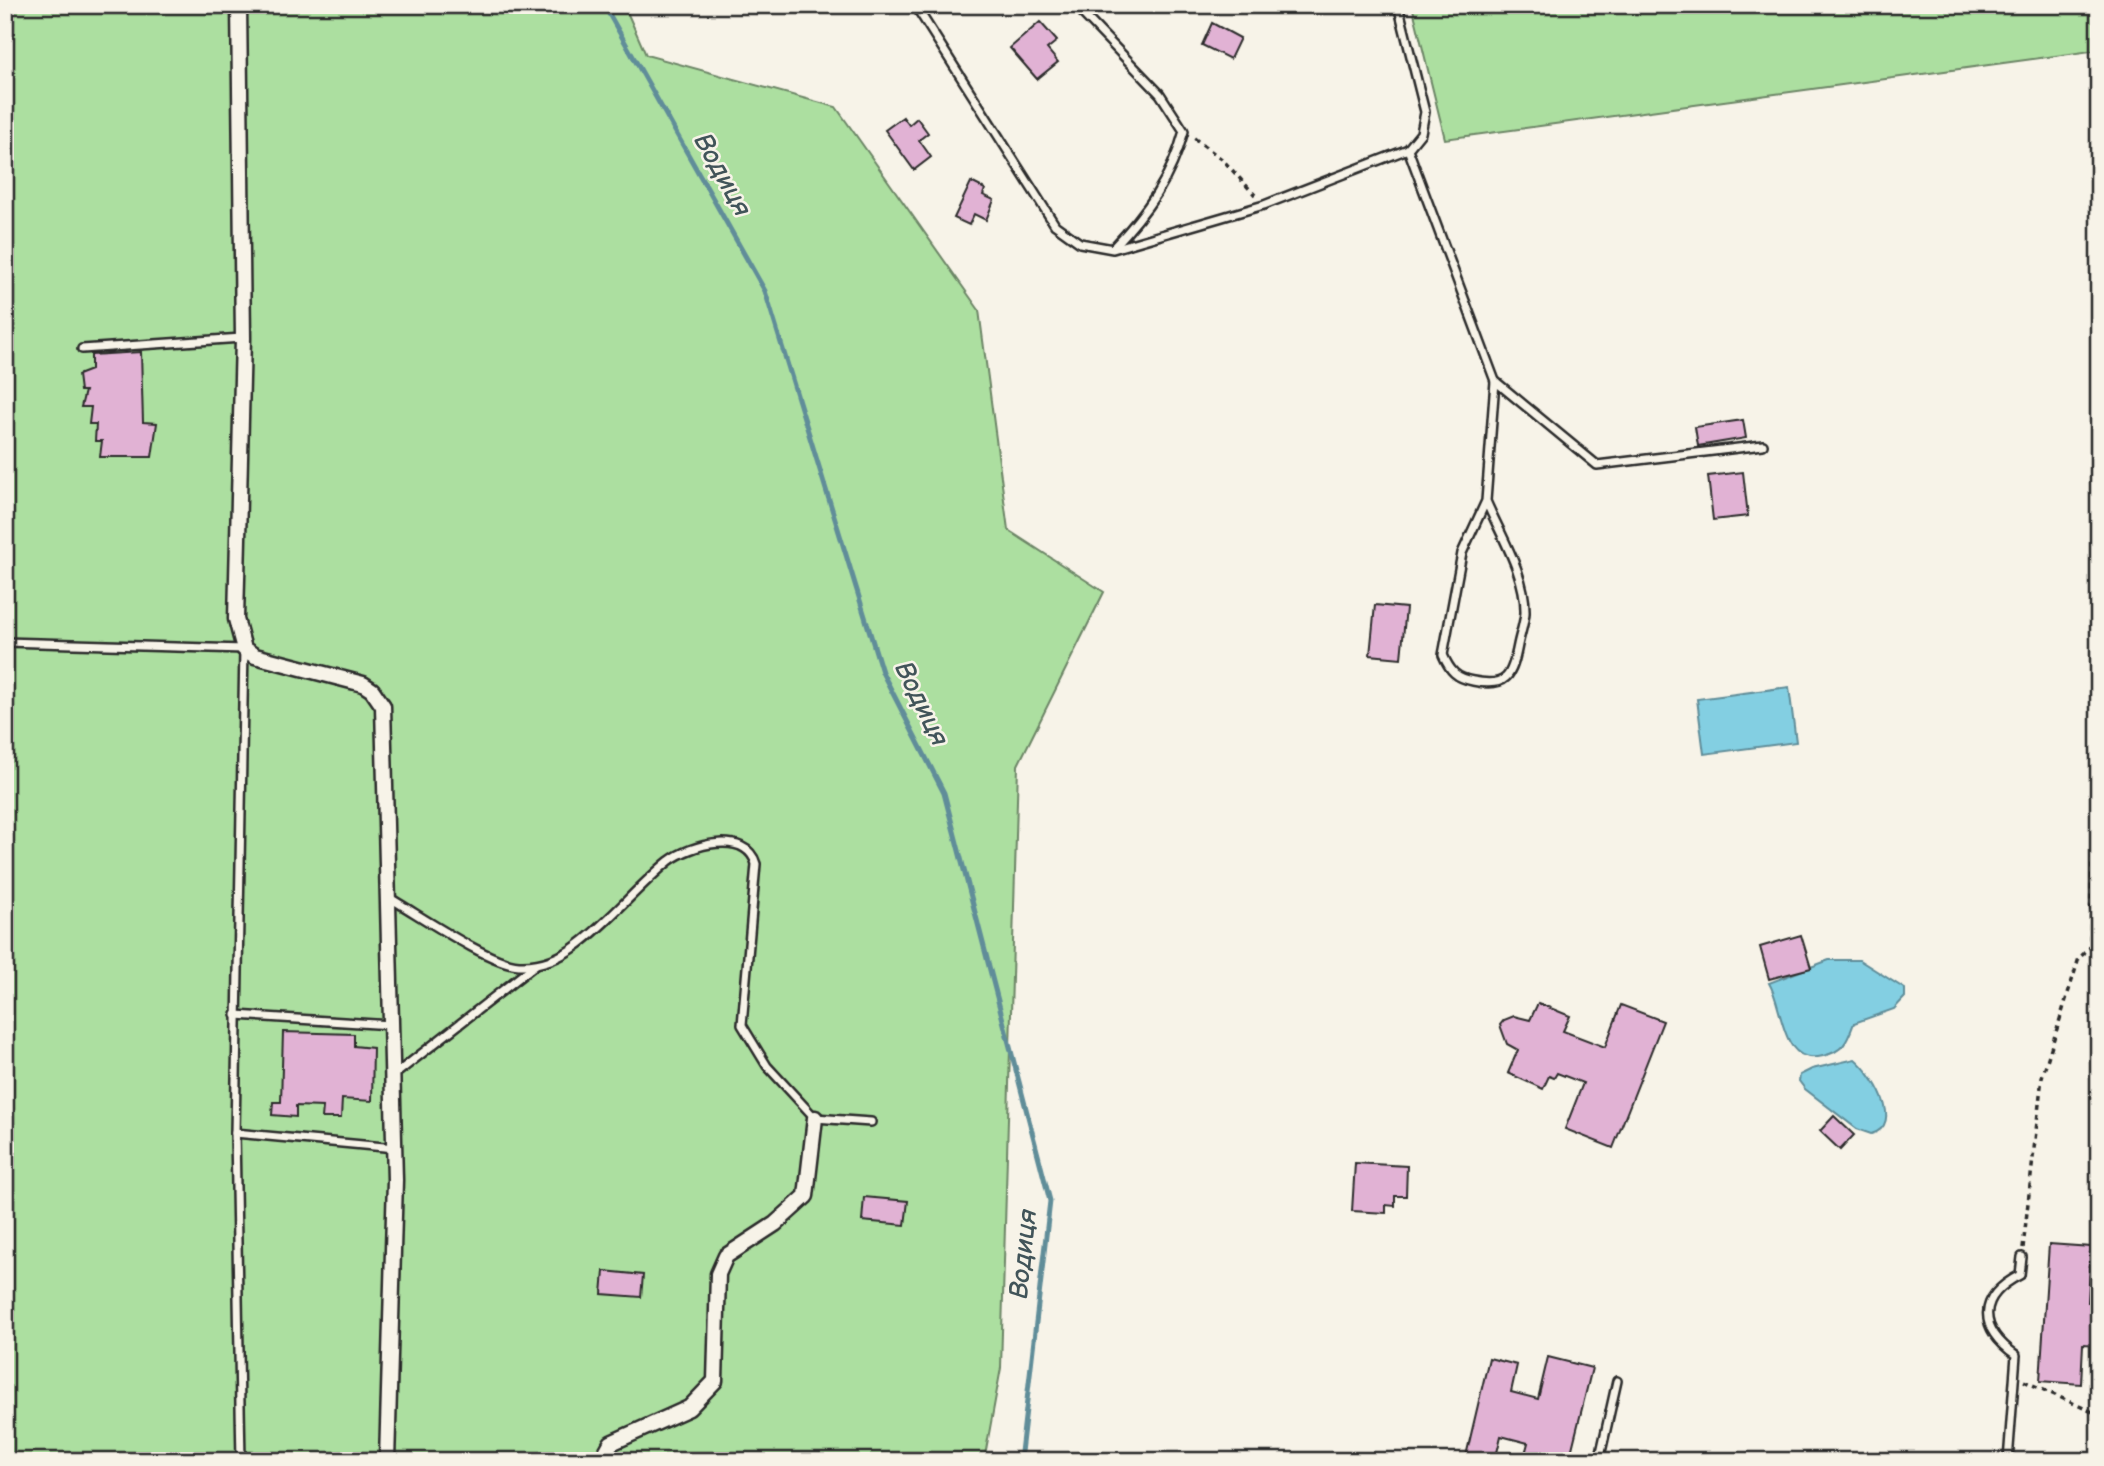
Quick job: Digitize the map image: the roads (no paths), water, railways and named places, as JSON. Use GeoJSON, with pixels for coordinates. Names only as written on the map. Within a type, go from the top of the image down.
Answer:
{"type":"FeatureCollection","features":[{"type":"Feature","properties":{"kind":"street"},"geometry":{"type":"LineString","coordinates":[[239,5],[243,338],[236,619],[244,649],[272,662],[363,684],[379,698],[383,706],[394,1148],[387,1461]]}},
{"type":"Feature","properties":{"kind":"street"},"geometry":{"type":"LineString","coordinates":[[601,1461],[611,1443],[689,1408],[715,1381],[718,1274],[726,1256],[775,1224],[806,1196],[815,1118]]}},
{"type":"Feature","properties":{"kind":"lane"},"geometry":{"type":"LineString","coordinates":[[915,5],[1055,225],[1080,243],[1113,249],[1264,205],[1408,149],[1421,134],[1425,112],[1398,5]]}},
{"type":"Feature","properties":{"kind":"lane"},"geometry":{"type":"LineString","coordinates":[[1084,15],[1160,94],[1184,131],[1166,182],[1145,214],[1113,249]]}},
{"type":"Feature","properties":{"kind":"lane"},"geometry":{"type":"LineString","coordinates":[[1408,149],[1495,381],[1486,501],[1462,553],[1443,655],[1449,669],[1461,679],[1492,685],[1504,679],[1514,669],[1525,614],[1519,577],[1486,501]]}},
{"type":"Feature","properties":{"kind":"lane"},"geometry":{"type":"LineString","coordinates":[[82,349],[243,338]]}},
{"type":"Feature","properties":{"kind":"lane"},"geometry":{"type":"LineString","coordinates":[[1495,381],[1597,465],[1763,445]]}},
{"type":"Feature","properties":{"kind":"lane"},"geometry":{"type":"LineString","coordinates":[[5,642],[244,649],[236,1014],[241,1461]]}},
{"type":"Feature","properties":{"kind":"lane"},"geometry":{"type":"LineString","coordinates":[[387,897],[503,962],[536,964],[553,960],[578,945],[671,859],[705,846],[728,842],[746,847],[753,854],[756,864],[742,1025],[767,1066],[815,1118],[871,1122]]}},
{"type":"Feature","properties":{"kind":"lane"},"geometry":{"type":"LineString","coordinates":[[392,1076],[536,964]]}},
{"type":"Feature","properties":{"kind":"lane"},"geometry":{"type":"LineString","coordinates":[[236,1014],[391,1025]]}},
{"type":"Feature","properties":{"kind":"lane"},"geometry":{"type":"LineString","coordinates":[[236,1133],[394,1148]]}},
{"type":"Feature","properties":{"kind":"lane"},"geometry":{"type":"LineString","coordinates":[[2008,1461],[2016,1355],[1991,1332],[1987,1314],[1993,1294],[2020,1275],[2022,1257]]}},
{"type":"Feature","properties":{"kind":"lane"},"geometry":{"type":"LineString","coordinates":[[1599,1461],[1617,1381]]}},
{"type":"Feature","properties":{"kind":"water"},"geometry":{"type":"Polygon","coordinates":[[[1789,687],[1796,742],[1704,754],[1697,699],[1789,687]]]}},
{"type":"Feature","properties":{"kind":"water"},"geometry":{"type":"Polygon","coordinates":[[[1829,960],[1859,960],[1905,989],[1905,997],[1894,1009],[1854,1023],[1847,1040],[1836,1051],[1809,1057],[1799,1053],[1791,1044],[1769,983],[1829,960]]]}},
{"type":"Feature","properties":{"kind":"water"},"geometry":{"type":"Polygon","coordinates":[[[1855,1059],[1870,1075],[1886,1110],[1886,1120],[1881,1129],[1871,1134],[1857,1129],[1805,1089],[1799,1081],[1800,1075],[1812,1069],[1855,1059]]]}},
{"type":"Feature","properties":{"kind":"waterway","name":"Водиця"},"geometry":{"type":"LineString","coordinates":[[604,5],[765,291],[882,672],[944,793],[1050,1201],[1020,1461]]}}]}
